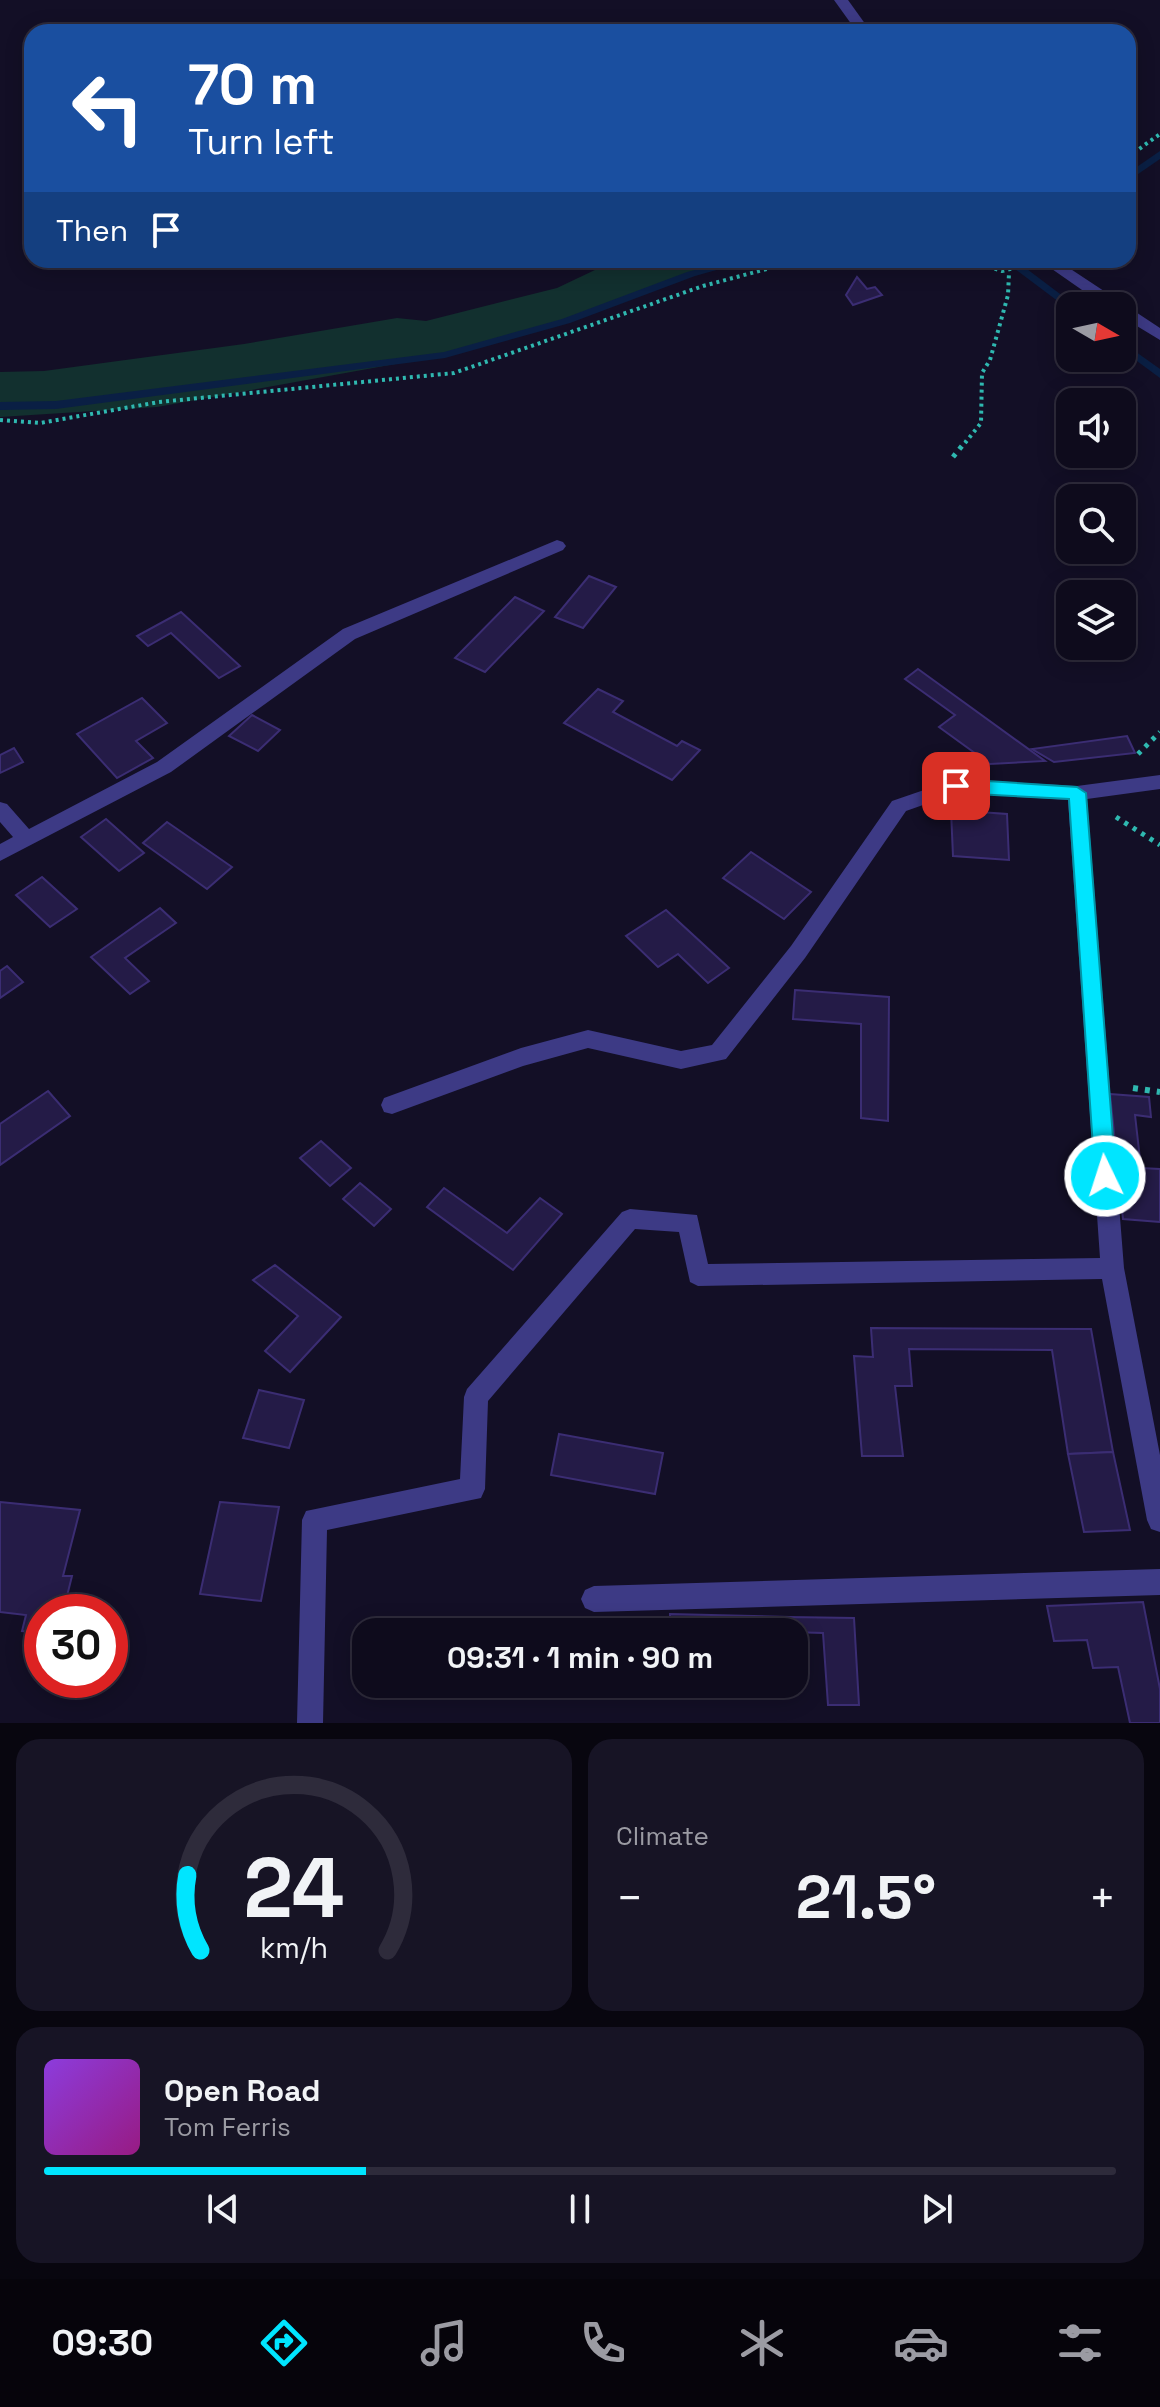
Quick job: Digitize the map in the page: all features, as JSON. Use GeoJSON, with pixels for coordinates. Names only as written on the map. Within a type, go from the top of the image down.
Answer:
{"type":"FeatureCollection","features":[{"type":"Feature","properties":{"kind":"street"},"geometry":{"type":"LineString","coordinates":[[841,0],[858,24]]}},
{"type":"Feature","properties":{"kind":"street"},"geometry":{"type":"LineString","coordinates":[[1059,268],[1094,292]]}},
{"type":"Feature","properties":{"kind":"street"},"geometry":{"type":"LineString","coordinates":[[1136,319],[1160,335]]}},
{"type":"Feature","properties":{"kind":"street"},"geometry":{"type":"LineString","coordinates":[[0,853],[164,767],[349,634],[557,546]]}},
{"type":"Feature","properties":{"kind":"street"},"geometry":{"type":"LineString","coordinates":[[392,1105],[521,1057],[588,1039],[681,1060],[718,1053],[798,952],[899,806],[956,786],[1077,793],[1160,782]]}},
{"type":"Feature","properties":{"kind":"street"},"geometry":{"type":"LineString","coordinates":[[1077,793],[1112,1268],[1160,1520]]}},
{"type":"Feature","properties":{"kind":"street"},"geometry":{"type":"LineString","coordinates":[[0,809],[27,840]]}},
{"type":"Feature","properties":{"kind":"street"},"geometry":{"type":"LineString","coordinates":[[310,1723],[315,1520],[472,1489],[476,1397],[630,1219],[689,1222],[698,1275],[1112,1268]]}},
{"type":"Feature","properties":{"kind":"street"},"geometry":{"type":"LineString","coordinates":[[594,1599],[1160,1582]]}},
{"type":"Feature","properties":{"kind":"path"},"geometry":{"type":"LineString","coordinates":[[1136,151],[1160,134]]}},
{"type":"Feature","properties":{"kind":"path"},"geometry":{"type":"LineString","coordinates":[[0,420],[40,423],[159,402],[454,373],[703,286],[770,268]]}},
{"type":"Feature","properties":{"kind":"path"},"geometry":{"type":"LineString","coordinates":[[953,457],[981,423],[982,373],[990,360],[1008,295],[1009,273],[983,268]]}},
{"type":"Feature","properties":{"kind":"green space"},"geometry":{"type":"Polygon","coordinates":[[[599,268],[715,268],[566,321],[445,355],[157,407],[0,417],[0,372],[44,371],[244,344],[397,318],[426,321],[557,288],[599,268]]]}},
{"type":"Feature","properties":{"kind":"building"},"geometry":{"type":"Polygon","coordinates":[[[857,277],[867,289],[875,287],[882,295],[853,305],[846,295],[857,277]]]}},
{"type":"Feature","properties":{"kind":"building"},"geometry":{"type":"Polygon","coordinates":[[[589,576],[616,587],[583,628],[555,617],[589,576]]]}},
{"type":"Feature","properties":{"kind":"building"},"geometry":{"type":"Polygon","coordinates":[[[515,597],[544,611],[485,672],[455,658],[515,597]]]}},
{"type":"Feature","properties":{"kind":"building"},"geometry":{"type":"Polygon","coordinates":[[[181,612],[240,666],[219,678],[171,633],[148,646],[137,636],[181,612]]]}},
{"type":"Feature","properties":{"kind":"building"},"geometry":{"type":"Polygon","coordinates":[[[918,669],[1045,761],[990,764],[939,727],[955,715],[905,679],[918,669]]]}},
{"type":"Feature","properties":{"kind":"building"},"geometry":{"type":"Polygon","coordinates":[[[598,689],[623,701],[613,712],[677,746],[682,741],[700,750],[672,780],[564,723],[598,689]]]}},
{"type":"Feature","properties":{"kind":"building"},"geometry":{"type":"Polygon","coordinates":[[[142,698],[167,723],[136,741],[153,758],[117,778],[77,734],[142,698]]]}},
{"type":"Feature","properties":{"kind":"building"},"geometry":{"type":"Polygon","coordinates":[[[252,715],[280,730],[258,751],[229,736],[252,715]]]}},
{"type":"Feature","properties":{"kind":"building"},"geometry":{"type":"Polygon","coordinates":[[[1127,736],[1135,753],[1054,762],[1032,749],[1127,736]]]}},
{"type":"Feature","properties":{"kind":"building"},"geometry":{"type":"Polygon","coordinates":[[[14,748],[23,762],[0,773],[0,755],[14,748]]]}},
{"type":"Feature","properties":{"kind":"building"},"geometry":{"type":"Polygon","coordinates":[[[951,810],[1007,814],[1009,860],[953,856],[951,810]]]}},
{"type":"Feature","properties":{"kind":"building"},"geometry":{"type":"Polygon","coordinates":[[[106,819],[144,853],[119,871],[81,837],[106,819]]]}},
{"type":"Feature","properties":{"kind":"building"},"geometry":{"type":"Polygon","coordinates":[[[167,822],[232,867],[207,889],[143,843],[167,822]]]}},
{"type":"Feature","properties":{"kind":"building"},"geometry":{"type":"Polygon","coordinates":[[[751,852],[811,892],[784,919],[723,878],[751,852]]]}},
{"type":"Feature","properties":{"kind":"building"},"geometry":{"type":"Polygon","coordinates":[[[42,877],[77,909],[50,927],[16,895],[42,877]]]}},
{"type":"Feature","properties":{"kind":"building"},"geometry":{"type":"Polygon","coordinates":[[[160,908],[176,923],[125,958],[149,981],[130,994],[91,957],[160,908]]]}},
{"type":"Feature","properties":{"kind":"building"},"geometry":{"type":"Polygon","coordinates":[[[666,910],[729,968],[708,983],[678,954],[658,967],[626,936],[666,910]]]}},
{"type":"Feature","properties":{"kind":"building"},"geometry":{"type":"Polygon","coordinates":[[[7,966],[23,982],[0,998],[0,971],[7,966]]]}},
{"type":"Feature","properties":{"kind":"building"},"geometry":{"type":"Polygon","coordinates":[[[795,990],[889,997],[888,1121],[861,1118],[861,1024],[793,1019],[795,990]]]}},
{"type":"Feature","properties":{"kind":"building"},"geometry":{"type":"Polygon","coordinates":[[[48,1091],[70,1116],[0,1165],[0,1124],[48,1091]]]}},
{"type":"Feature","properties":{"kind":"building"},"geometry":{"type":"Polygon","coordinates":[[[1110,1094],[1149,1097],[1151,1117],[1135,1115],[1141,1168],[1160,1169],[1160,1222],[1123,1219],[1110,1094]]]}},
{"type":"Feature","properties":{"kind":"building"},"geometry":{"type":"Polygon","coordinates":[[[321,1141],[351,1168],[330,1186],[300,1158],[321,1141]]]}},
{"type":"Feature","properties":{"kind":"building"},"geometry":{"type":"Polygon","coordinates":[[[360,1183],[391,1209],[374,1226],[343,1199],[360,1183]]]}},
{"type":"Feature","properties":{"kind":"building"},"geometry":{"type":"Polygon","coordinates":[[[444,1188],[507,1233],[540,1198],[562,1214],[513,1270],[427,1207],[444,1188]]]}},
{"type":"Feature","properties":{"kind":"building"},"geometry":{"type":"Polygon","coordinates":[[[275,1265],[341,1317],[290,1372],[265,1351],[298,1316],[253,1280],[275,1265]]]}},
{"type":"Feature","properties":{"kind":"building"},"geometry":{"type":"Polygon","coordinates":[[[871,1328],[1091,1329],[1113,1452],[1068,1454],[1052,1350],[909,1349],[912,1386],[895,1386],[903,1456],[862,1456],[854,1356],[873,1357],[871,1328]]]}},
{"type":"Feature","properties":{"kind":"building"},"geometry":{"type":"Polygon","coordinates":[[[259,1390],[304,1400],[289,1448],[243,1438],[259,1390]]]}},
{"type":"Feature","properties":{"kind":"building"},"geometry":{"type":"Polygon","coordinates":[[[559,1434],[663,1453],[655,1494],[551,1475],[559,1434]]]}},
{"type":"Feature","properties":{"kind":"building"},"geometry":{"type":"Polygon","coordinates":[[[1113,1452],[1130,1530],[1084,1532],[1068,1454],[1113,1452]]]}},
{"type":"Feature","properties":{"kind":"building"},"geometry":{"type":"Polygon","coordinates":[[[0,1502],[80,1510],[63,1576],[72,1576],[68,1594],[24,1594],[24,1615],[0,1612],[0,1502]]]}},
{"type":"Feature","properties":{"kind":"building"},"geometry":{"type":"Polygon","coordinates":[[[220,1502],[279,1507],[261,1601],[200,1594],[220,1502]]]}},
{"type":"Feature","properties":{"kind":"building"},"geometry":{"type":"Polygon","coordinates":[[[1143,1602],[1160,1689],[1160,1723],[1130,1723],[1118,1667],[1093,1668],[1087,1640],[1054,1641],[1047,1606],[1143,1602]]]}},
{"type":"Feature","properties":{"kind":"building"},"geometry":{"type":"Polygon","coordinates":[[[670,1614],[789,1618],[670,1618],[670,1614]]]}},
{"type":"Feature","properties":{"kind":"building"},"geometry":{"type":"Polygon","coordinates":[[[789,1617],[854,1618],[859,1705],[828,1705],[823,1633],[808,1633],[808,1618],[789,1617]]]}},
{"type":"Feature","properties":{"kind":"waterway"},"geometry":{"type":"LineString","coordinates":[[1136,172],[1160,154]]}},
{"type":"Feature","properties":{"kind":"waterway"},"geometry":{"type":"LineString","coordinates":[[0,406],[56,405],[445,355],[566,321],[715,268]]}},
{"type":"Feature","properties":{"kind":"waterway"},"geometry":{"type":"LineString","coordinates":[[1019,268],[1056,295]]}},
{"type":"Feature","properties":{"kind":"waterway"},"geometry":{"type":"LineString","coordinates":[[1136,356],[1160,374]]}},
{"type":"Feature","properties":{"kind":"route"},"geometry":{"type":"LineString","coordinates":[[956,786],[1077,793],[1105,1176]]}}]}
